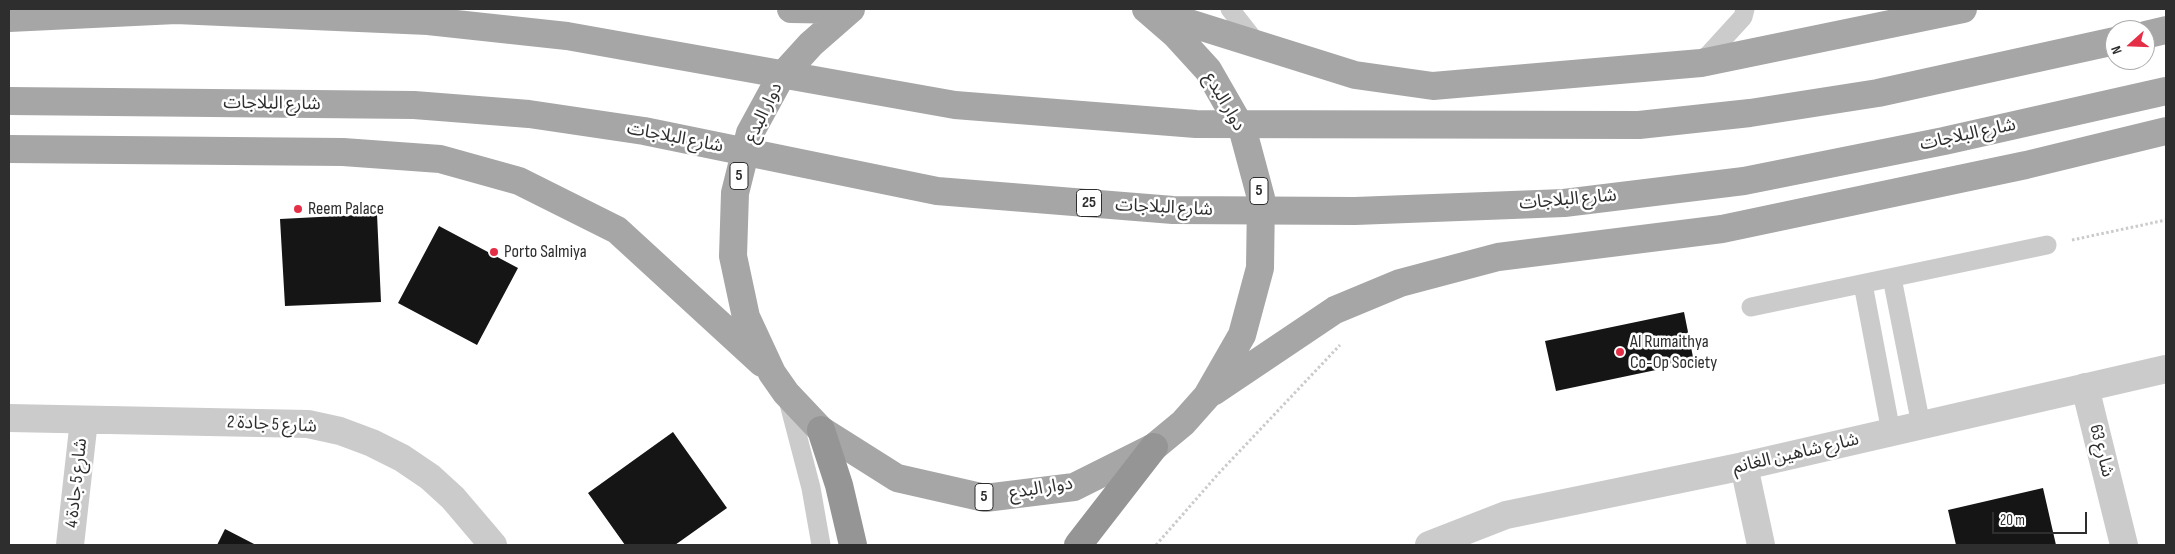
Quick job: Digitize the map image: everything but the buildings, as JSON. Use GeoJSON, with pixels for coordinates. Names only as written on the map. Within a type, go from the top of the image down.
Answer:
{"type":"FeatureCollection","features":[{"type":"Feature","properties":{"kind":"highway","name":"5"},"geometry":{"type":"LineString","coordinates":[[821,430],[839,485],[853,545]]}},
{"type":"Feature","properties":{"kind":"highway","name":"5"},"geometry":{"type":"LineString","coordinates":[[1078,545],[1154,447]]}},
{"type":"Feature","properties":{"kind":"main road"},"geometry":{"type":"LineString","coordinates":[[805,10],[850,9]]}},
{"type":"Feature","properties":{"kind":"main road","name":"دوار البدع"},"geometry":{"type":"LineString","coordinates":[[850,9],[810,44],[780,78],[750,133],[734,193],[733,256],[746,317],[779,383],[821,430],[897,478],[985,498],[1074,487],[1154,447],[1182,423],[1207,396],[1242,335],[1245,326],[1260,268],[1261,198],[1243,131],[1208,70],[1176,35],[1147,10]]}},
{"type":"Feature","properties":{"kind":"main road"},"geometry":{"type":"LineString","coordinates":[[1147,10],[1259,47],[1355,75],[1433,86],[1700,63],[1963,9]]}},
{"type":"Feature","properties":{"kind":"main road"},"geometry":{"type":"LineString","coordinates":[[9,18],[176,10],[428,21],[567,36],[955,106],[1196,124],[1639,125],[1750,113],[1878,93],[2105,43]]}},
{"type":"Feature","properties":{"kind":"main road","name":"شارع البلاجات"},"geometry":{"type":"LineString","coordinates":[[9,101],[414,106],[530,114],[644,131],[937,191],[1173,210],[1355,211],[1564,203],[1744,181],[1944,141],[2166,91]]}},
{"type":"Feature","properties":{"kind":"main road"},"geometry":{"type":"LineString","coordinates":[[1207,396],[1335,310],[1400,283],[1498,257],[1722,229],[2026,165],[2166,131]]}},
{"type":"Feature","properties":{"kind":"main road"},"geometry":{"type":"LineString","coordinates":[[9,149],[343,152],[440,159],[519,181],[617,230],[779,383]]}},
{"type":"Feature","properties":{"kind":"street","name":"شارع شاهين الغانم"},"geometry":{"type":"LineString","coordinates":[[1429,545],[1506,515],[1744,466],[2166,369]]}},
{"type":"Feature","properties":{"kind":"street","name":"شارع 63"},"geometry":{"type":"LineString","coordinates":[[2085,387],[2124,545]]}},
{"type":"Feature","properties":{"kind":"street","name":"شارع 5 جادة 2"},"geometry":{"type":"LineString","coordinates":[[9,418],[308,424],[340,431],[379,447],[430,477],[459,503],[493,545]]}},
{"type":"Feature","properties":{"kind":"street","name":"شارع 5 جادة 4"},"geometry":{"type":"LineString","coordinates":[[70,545],[84,420]]}},
{"type":"Feature","properties":{"kind":"street"},"geometry":{"type":"LineString","coordinates":[[1744,466],[1761,545]]}},
{"type":"Feature","properties":{"kind":"lane"},"geometry":{"type":"LineString","coordinates":[[1230,9],[1259,47]]}},
{"type":"Feature","properties":{"kind":"lane"},"geometry":{"type":"LineString","coordinates":[[1700,63],[1743,17],[1745,9]]}},
{"type":"Feature","properties":{"kind":"lane"},"geometry":{"type":"LineString","coordinates":[[1751,307],[2047,246]]}},
{"type":"Feature","properties":{"kind":"lane"},"geometry":{"type":"LineString","coordinates":[[1892,278],[1921,425]]}},
{"type":"Feature","properties":{"kind":"lane"},"geometry":{"type":"LineString","coordinates":[[1863,284],[1891,432]]}},
{"type":"Feature","properties":{"kind":"lane"},"geometry":{"type":"LineString","coordinates":[[779,383],[810,488],[821,545]]}},
{"type":"Feature","properties":{"kind":"path"},"geometry":{"type":"LineString","coordinates":[[2047,246],[2166,220]]}},
{"type":"Feature","properties":{"kind":"path"},"geometry":{"type":"LineString","coordinates":[[1156,545],[1219,473],[1350,335],[1335,310]]}},
{"type":"Feature","properties":{"kind":"place","name":"Reem Palace"},"geometry":{"type":"Point","coordinates":[298,209]}},
{"type":"Feature","properties":{"kind":"place","name":"Porto Salmiya"},"geometry":{"type":"Point","coordinates":[494,252]}},
{"type":"Feature","properties":{"kind":"place","name":"Al Rumaithya Co-Op Society"},"geometry":{"type":"Point","coordinates":[1620,352]}}]}
